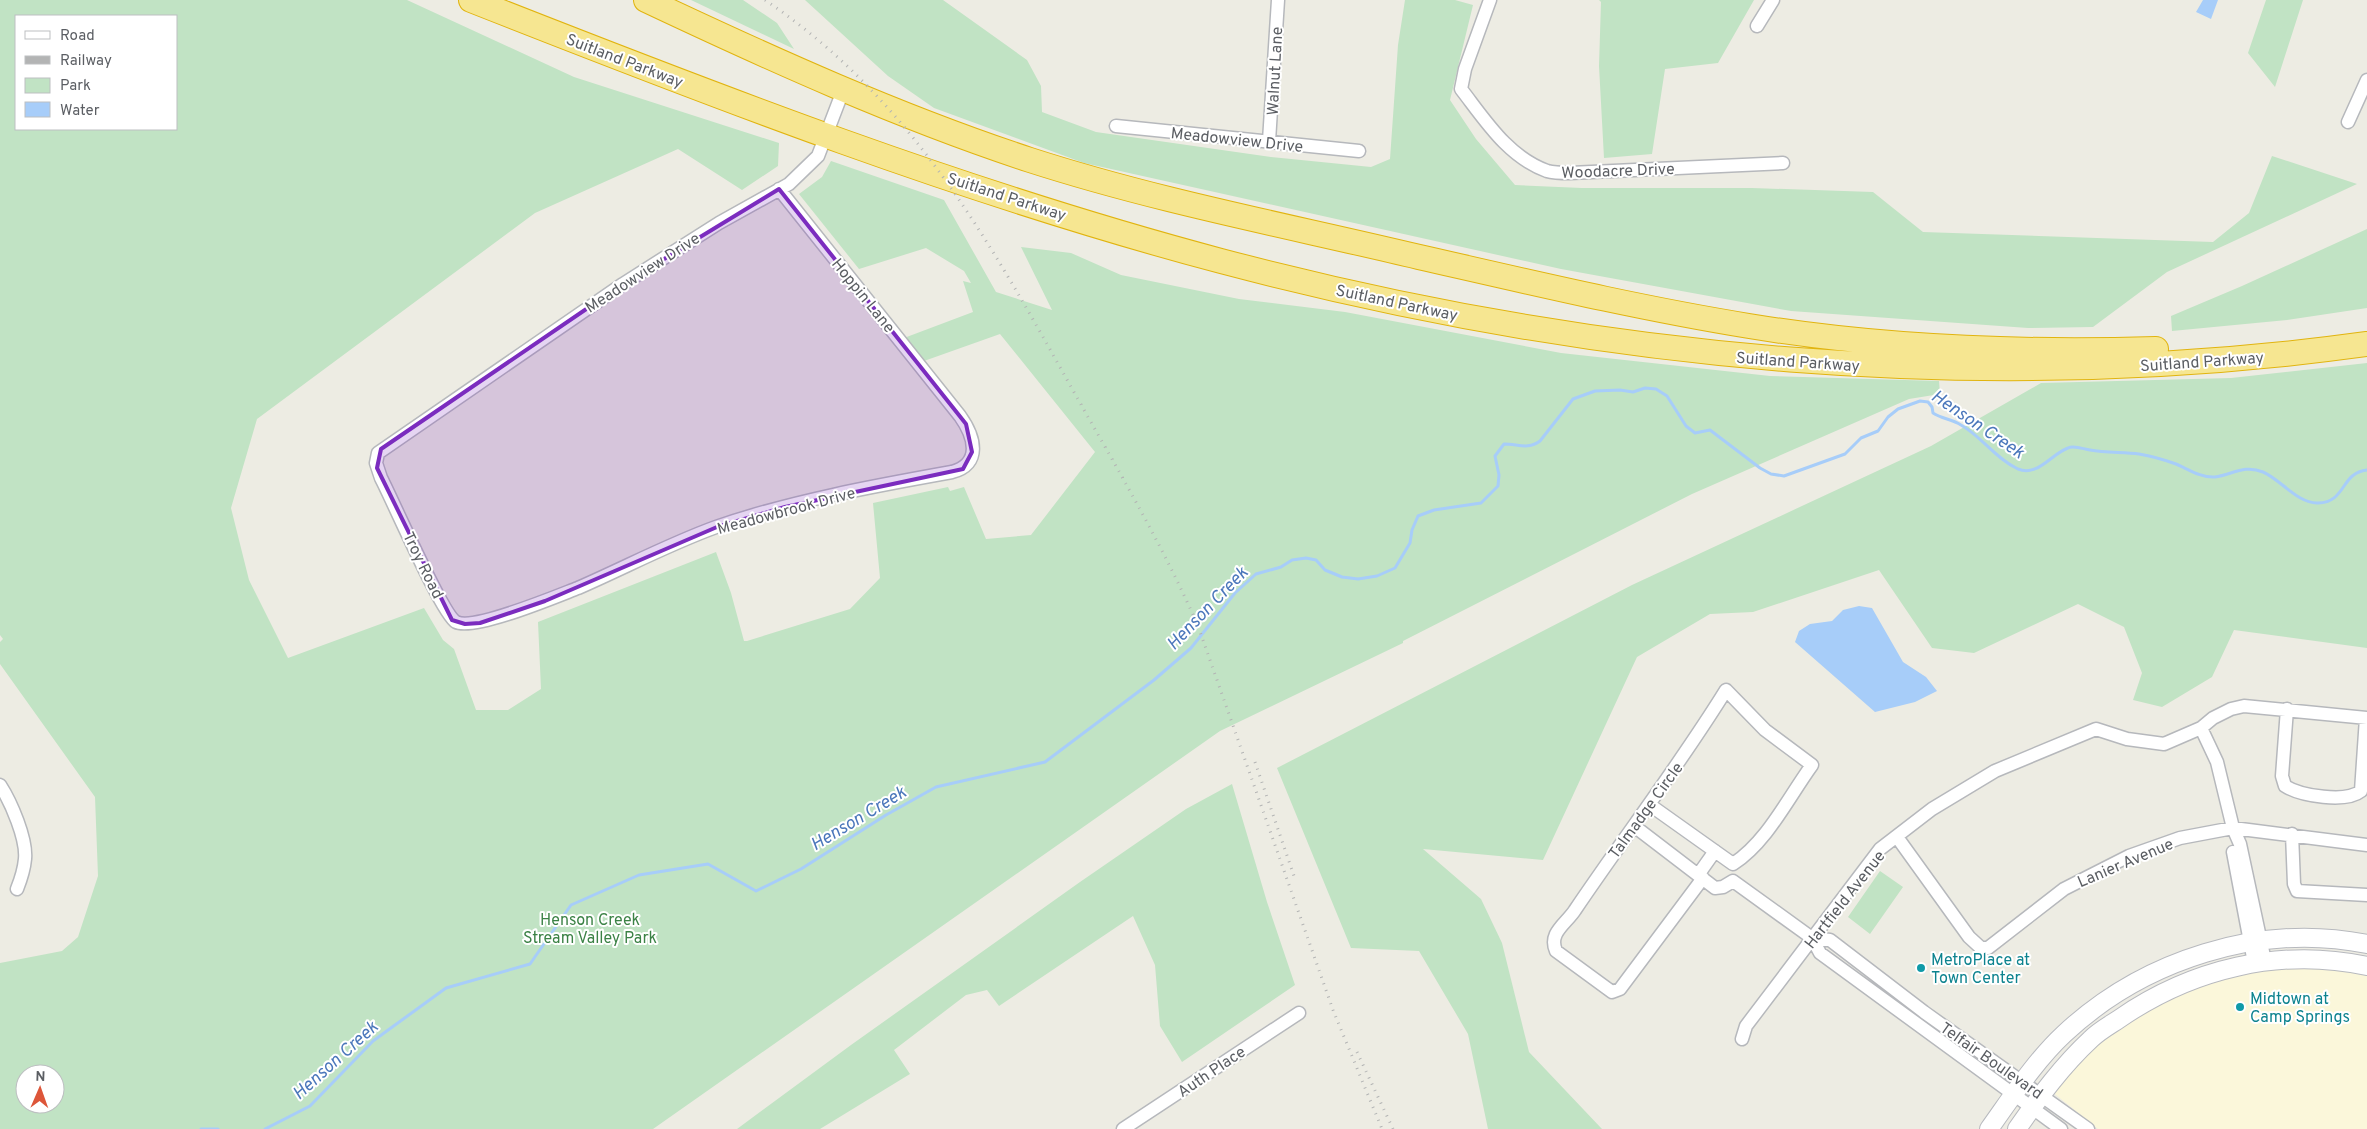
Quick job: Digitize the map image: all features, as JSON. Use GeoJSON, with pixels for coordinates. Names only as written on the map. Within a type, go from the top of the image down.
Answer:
{"type":"FeatureCollection","features":[{"type":"Feature","properties":{"kind":"highway","name":"Suitland Parkway"},"geometry":{"type":"LineString","coordinates":[[471,0],[670,78],[1057,213],[1223,262],[1427,309],[1622,343],[1728,356],[1841,365],[2022,369],[2196,362],[2367,344]]}},
{"type":"Feature","properties":{"kind":"highway","name":"Suitland Parkway"},"geometry":{"type":"LineString","coordinates":[[646,0],[844,88],[977,142],[1121,187],[1609,300],[1751,326],[1919,345],[2063,350],[2206,346],[2367,330]]}},
{"type":"Feature","properties":{"kind":"street","name":"Walnut Lane"},"geometry":{"type":"LineString","coordinates":[[1269,141],[1278,0]]}},
{"type":"Feature","properties":{"kind":"street","name":"Woodacre Drive"},"geometry":{"type":"LineString","coordinates":[[1490,0],[1465,69],[1461,89],[1501,140],[1518,155],[1548,171],[1570,173],[1783,163]]}},
{"type":"Feature","properties":{"kind":"street"},"geometry":{"type":"LineString","coordinates":[[1757,26],[1773,0]]}},
{"type":"Feature","properties":{"kind":"street"},"geometry":{"type":"LineString","coordinates":[[2348,122],[2367,80]]}},
{"type":"Feature","properties":{"kind":"street","name":"Meadowview Drive"},"geometry":{"type":"LineString","coordinates":[[407,432],[623,284],[719,223],[789,184],[814,162],[818,156],[844,88]]}},
{"type":"Feature","properties":{"kind":"street","name":"Meadowview Drive"},"geometry":{"type":"LineString","coordinates":[[1116,126],[1359,151]]}},
{"type":"Feature","properties":{"kind":"street","name":"Hoppin Lane"},"geometry":{"type":"LineString","coordinates":[[779,189],[950,402]]}},
{"type":"Feature","properties":{"kind":"street","name":"Meadowbrook Drive"},"geometry":{"type":"LineString","coordinates":[[545,601],[716,527],[785,507],[963,469],[972,460],[971,435],[966,424],[950,402]]}},
{"type":"Feature","properties":{"kind":"street","name":"Troy Road"},"geometry":{"type":"LineString","coordinates":[[407,432],[378,453],[377,468],[440,600],[452,620],[465,624],[480,623],[545,601]]}},
{"type":"Feature","properties":{"kind":"street","name":"Talmadge Circle"},"geometry":{"type":"LineString","coordinates":[[1700,876],[1620,989],[1612,992],[1556,951],[1552,944],[1554,935],[1572,914],[1650,805],[1700,733],[1726,690],[1765,730],[1812,765],[1747,855],[1732,864]]}},
{"type":"Feature","properties":{"kind":"street","name":"Hartfield Avenue"},"geometry":{"type":"LineString","coordinates":[[1742,1039],[1746,1026],[1880,849],[1932,810],[1995,771],[2096,730],[2127,739],[2164,744],[2201,728],[2212,718],[2244,706],[2367,718]]}},
{"type":"Feature","properties":{"kind":"street"},"geometry":{"type":"LineString","coordinates":[[2287,709],[2282,776],[2285,786],[2295,792],[2318,796],[2354,797],[2361,791],[2367,718]]}},
{"type":"Feature","properties":{"kind":"street"},"geometry":{"type":"LineString","coordinates":[[2201,728],[2217,762],[2233,828],[2240,844],[2259,962]]}},
{"type":"Feature","properties":{"kind":"street"},"geometry":{"type":"LineString","coordinates":[[0,785],[15,817],[26,856],[23,874],[16,889]]}},
{"type":"Feature","properties":{"kind":"street"},"geometry":{"type":"LineString","coordinates":[[1634,826],[1714,888],[1723,887],[1733,881],[1732,864],[1650,805]]}},
{"type":"Feature","properties":{"kind":"street","name":"Lanier Avenue"},"geometry":{"type":"LineString","coordinates":[[1898,837],[1969,937],[1981,948],[1988,948],[2064,889],[2089,875],[2129,856],[2180,838],[2233,828],[2367,845]]}},
{"type":"Feature","properties":{"kind":"street"},"geometry":{"type":"LineString","coordinates":[[2292,834],[2294,884],[2297,890],[2367,895]]}},
{"type":"Feature","properties":{"kind":"street"},"geometry":{"type":"LineString","coordinates":[[1700,876],[1715,851]]}},
{"type":"Feature","properties":{"kind":"street","name":"Telfair Boulevard"},"geometry":{"type":"LineString","coordinates":[[1733,881],[1812,938],[1820,953],[1888,1003],[2021,1085]]}},
{"type":"Feature","properties":{"kind":"street","name":"Telfair Boulevard"},"geometry":{"type":"LineString","coordinates":[[1812,938],[1830,940],[2021,1085],[2061,1129]]}},
{"type":"Feature","properties":{"kind":"street"},"geometry":{"type":"LineString","coordinates":[[1989,1129],[2021,1085],[2064,1034],[2095,1008],[2124,988],[2161,969],[2201,954],[2278,939],[2324,939],[2367,944]]}},
{"type":"Feature","properties":{"kind":"street"},"geometry":{"type":"LineString","coordinates":[[2017,1129],[2059,1071],[2093,1037],[2136,1007],[2181,983],[2236,966],[2259,962],[2313,959],[2367,966]]}},
{"type":"Feature","properties":{"kind":"street"},"geometry":{"type":"LineString","coordinates":[[1888,1003],[1896,990]]}},
{"type":"Feature","properties":{"kind":"street","name":"Auth Place"},"geometry":{"type":"LineString","coordinates":[[1123,1129],[1299,1012]]}},
{"type":"Feature","properties":{"kind":"street","name":"Telfair Boulevard"},"geometry":{"type":"LineString","coordinates":[[2036,1101],[2088,1129]]}},
{"type":"Feature","properties":{"kind":"highlighted area"},"geometry":{"type":"Polygon","coordinates":[[[779,189],[966,424],[972,452],[963,469],[785,507],[717,527],[545,601],[480,623],[465,624],[452,620],[377,468],[381,449],[623,284],[779,189]]]}},
{"type":"Feature","properties":{"kind":"shaded area"},"geometry":{"type":"Polygon","coordinates":[[[2296,967],[2328,968],[2367,973],[2367,1129],[2098,1129],[2050,1090],[2112,1029],[2185,988],[2256,970],[2296,967]]]}},
{"type":"Feature","properties":{"kind":"green space","name":"Henson Creek Stream Valley Park"},"geometry":{"type":"Polygon","coordinates":[[[0,0],[407,0],[574,77],[779,143],[778,166],[742,190],[678,149],[535,213],[257,419],[231,508],[249,580],[288,658],[424,608],[443,640],[454,649],[476,710],[508,710],[541,689],[538,622],[716,552],[731,593],[744,641],[747,641],[850,609],[880,578],[873,503],[948,487],[950,491],[964,487],[986,539],[1031,535],[1095,452],[1000,334],[924,361],[904,338],[973,312],[963,281],[971,283],[964,271],[926,248],[859,269],[799,194],[822,177],[831,161],[944,200],[996,292],[1052,310],[1021,247],[1071,253],[1121,275],[1239,299],[1345,312],[1561,353],[1770,376],[1939,381],[1940,394],[1909,399],[1692,494],[1403,641],[1403,643],[1220,731],[653,1129],[0,1129],[0,963],[62,951],[78,937],[98,876],[95,797],[0,664],[0,642],[3,639],[0,635],[0,0]]]}},
{"type":"Feature","properties":{"kind":"green space"},"geometry":{"type":"Polygon","coordinates":[[[691,0],[743,0],[777,23],[794,49],[691,0]]]}},
{"type":"Feature","properties":{"kind":"green space"},"geometry":{"type":"Polygon","coordinates":[[[805,0],[943,0],[1027,60],[1041,86],[1042,112],[1096,132],[1271,157],[1371,167],[1390,159],[1398,45],[1405,0],[1455,0],[1473,5],[1450,100],[1476,139],[1515,185],[1582,188],[1752,188],[1873,192],[1923,232],[2213,242],[2249,213],[2272,156],[2357,184],[2167,272],[2093,327],[2028,328],[1791,311],[1561,269],[1084,163],[934,108],[888,76],[805,0]]]}},
{"type":"Feature","properties":{"kind":"green space"},"geometry":{"type":"Polygon","coordinates":[[[1599,0],[1754,0],[1718,63],[1665,69],[1652,154],[1604,158],[1599,66],[1601,2],[1599,0]]]}},
{"type":"Feature","properties":{"kind":"green space"},"geometry":{"type":"Polygon","coordinates":[[[2266,0],[2303,0],[2275,87],[2248,53],[2266,0]]]}},
{"type":"Feature","properties":{"kind":"green space"},"geometry":{"type":"Polygon","coordinates":[[[2367,229],[2367,308],[2287,320],[2172,331],[2171,316],[2367,229]]]}},
{"type":"Feature","properties":{"kind":"green space"},"geometry":{"type":"Polygon","coordinates":[[[2367,363],[2367,648],[2234,630],[2212,677],[2162,707],[2133,700],[2142,673],[2124,627],[2078,604],[1974,653],[1932,648],[1879,570],[1753,612],[1710,614],[1637,657],[1543,860],[1423,849],[1481,899],[1502,943],[1529,1052],[1602,1129],[1488,1129],[1468,1034],[1419,951],[1351,948],[1277,768],[1632,585],[1931,446],[2041,383],[2231,378],[2367,363]]]}},
{"type":"Feature","properties":{"kind":"green space"},"geometry":{"type":"Polygon","coordinates":[[[1232,784],[1267,902],[1295,985],[1182,1062],[1160,1026],[1155,965],[1133,916],[999,1006],[987,990],[966,995],[894,1050],[910,1074],[820,1129],[737,1129],[851,1045],[1080,882],[1186,809],[1232,784]]]}},
{"type":"Feature","properties":{"kind":"green space"},"geometry":{"type":"Polygon","coordinates":[[[1880,871],[1903,887],[1870,934],[1848,917],[1880,871]]]}},
{"type":"Feature","properties":{"kind":"water"},"geometry":{"type":"Polygon","coordinates":[[[2203,0],[2218,0],[2211,19],[2196,12],[2203,0]]]}},
{"type":"Feature","properties":{"kind":"water"},"geometry":{"type":"Polygon","coordinates":[[[1859,606],[1872,608],[1903,662],[1926,677],[1937,691],[1915,702],[1875,712],[1795,642],[1799,631],[1810,624],[1832,621],[1843,610],[1859,606]]]}},
{"type":"Feature","properties":{"kind":"waterway","name":"Henson Creek"},"geometry":{"type":"LineString","coordinates":[[265,1129],[310,1106],[373,1041],[446,988],[530,964],[571,905],[639,875],[708,864],[756,891],[801,869],[886,815],[936,787],[1045,762],[1154,680],[1191,648],[1235,593],[1256,574],[1281,567],[1292,560],[1306,558],[1316,560],[1325,570],[1342,577],[1358,579],[1377,576],[1395,568],[1410,543],[1412,530],[1418,516],[1434,510],[1481,503],[1498,486],[1499,475],[1495,456],[1504,444],[1527,446],[1536,444],[1573,399],[1595,391],[1620,390],[1633,392],[1645,388],[1656,389],[1667,396],[1686,426],[1695,433],[1710,430],[1760,468],[1771,474],[1784,476],[1845,454],[1861,438],[1878,431],[1888,417],[1898,409],[1920,401],[1928,402],[1932,407],[1933,413],[1961,425],[2010,465],[2025,471],[2044,464],[2070,447],[2076,447],[2102,452],[2139,454],[2153,457],[2210,477],[2250,469],[2256,470],[2269,475],[2303,500],[2318,503],[2334,498],[2352,476],[2367,470]]}},
{"type":"Feature","properties":{"kind":"waterway","name":"Henson Creek"},"geometry":{"type":"LineString","coordinates":[[201,1129],[218,1129]]}},
{"type":"Feature","properties":{"kind":"railway"},"geometry":{"type":"LineString","coordinates":[[765,0],[817,39],[864,82],[906,129],[944,178],[1012,283],[1140,509],[1198,626],[1333,1010],[1382,1129]]}},
{"type":"Feature","properties":{"kind":"railway"},"geometry":{"type":"LineString","coordinates":[[1255,762],[1294,876]]}},
{"type":"Feature","properties":{"kind":"railway"},"geometry":{"type":"LineString","coordinates":[[1357,1052],[1393,1129]]}},
{"type":"Feature","properties":{"kind":"place","name":"MetroPlace at Town Center"},"geometry":{"type":"Point","coordinates":[1921,968]}},
{"type":"Feature","properties":{"kind":"place","name":"Midtown at Camp Springs"},"geometry":{"type":"Point","coordinates":[2240,1007]}}]}
